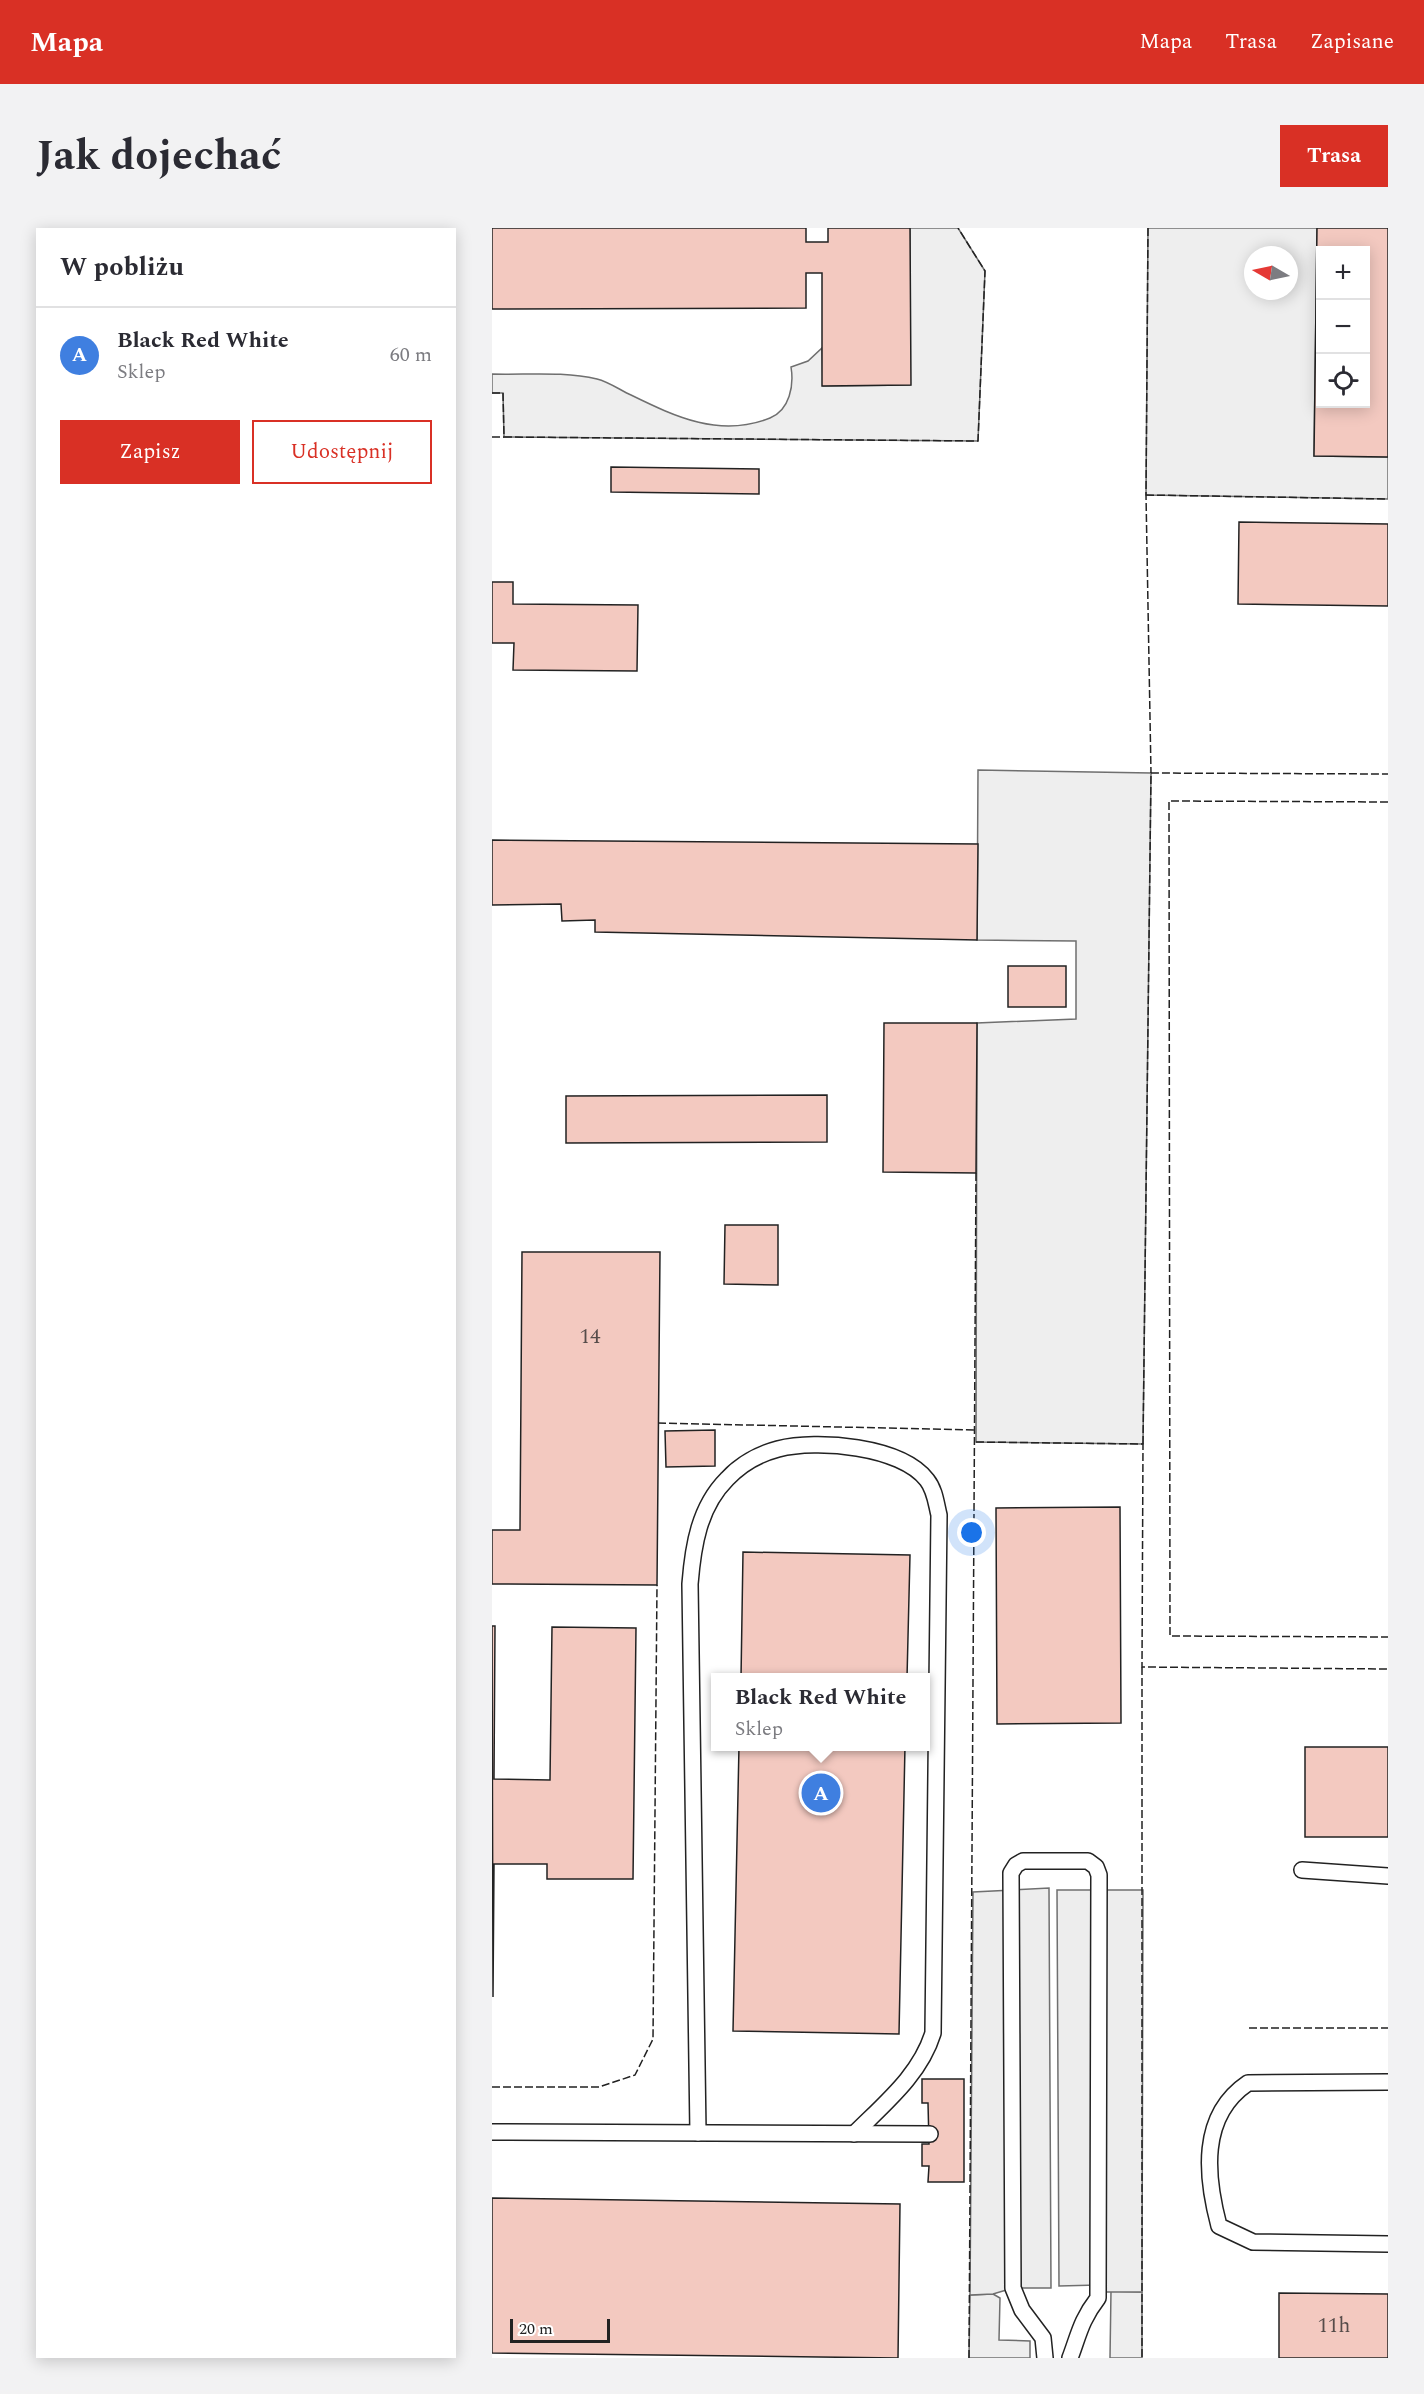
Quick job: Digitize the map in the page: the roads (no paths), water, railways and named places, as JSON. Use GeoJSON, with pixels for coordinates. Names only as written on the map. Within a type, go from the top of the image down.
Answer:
{"type":"FeatureCollection","features":[{"type":"Feature","properties":{"kind":"lane"},"geometry":{"type":"LineString","coordinates":[[698,2133],[690,1584],[693,1550],[708,1505],[726,1480],[744,1464],[777,1449],[800,1445],[867,1449],[909,1463],[928,1481],[939,1515],[933,2032],[927,2053],[904,2084],[854,2134]]}},
{"type":"Feature","properties":{"kind":"lane"},"geometry":{"type":"LineString","coordinates":[[1045,2358],[1043,2338],[1022,2310],[1013,2288],[1011,1874],[1016,1865],[1023,1861],[1088,1861],[1096,1867],[1099,1875],[1098,2298],[1085,2315],[1075,2335],[1070,2358]]}},
{"type":"Feature","properties":{"kind":"lane"},"geometry":{"type":"LineString","coordinates":[[1302,1870],[1388,1876]]}},
{"type":"Feature","properties":{"kind":"lane"},"geometry":{"type":"LineString","coordinates":[[1388,2082],[1248,2083],[1232,2094],[1220,2117],[1208,2151],[1209,2190],[1219,2226],[1253,2242],[1388,2244]]}},
{"type":"Feature","properties":{"kind":"lane"},"geometry":{"type":"LineString","coordinates":[[492,2132],[930,2134]]}},
{"type":"Feature","properties":{"kind":"place","name":"Black Red White"},"geometry":{"type":"Point","coordinates":[821,1793]}}]}
